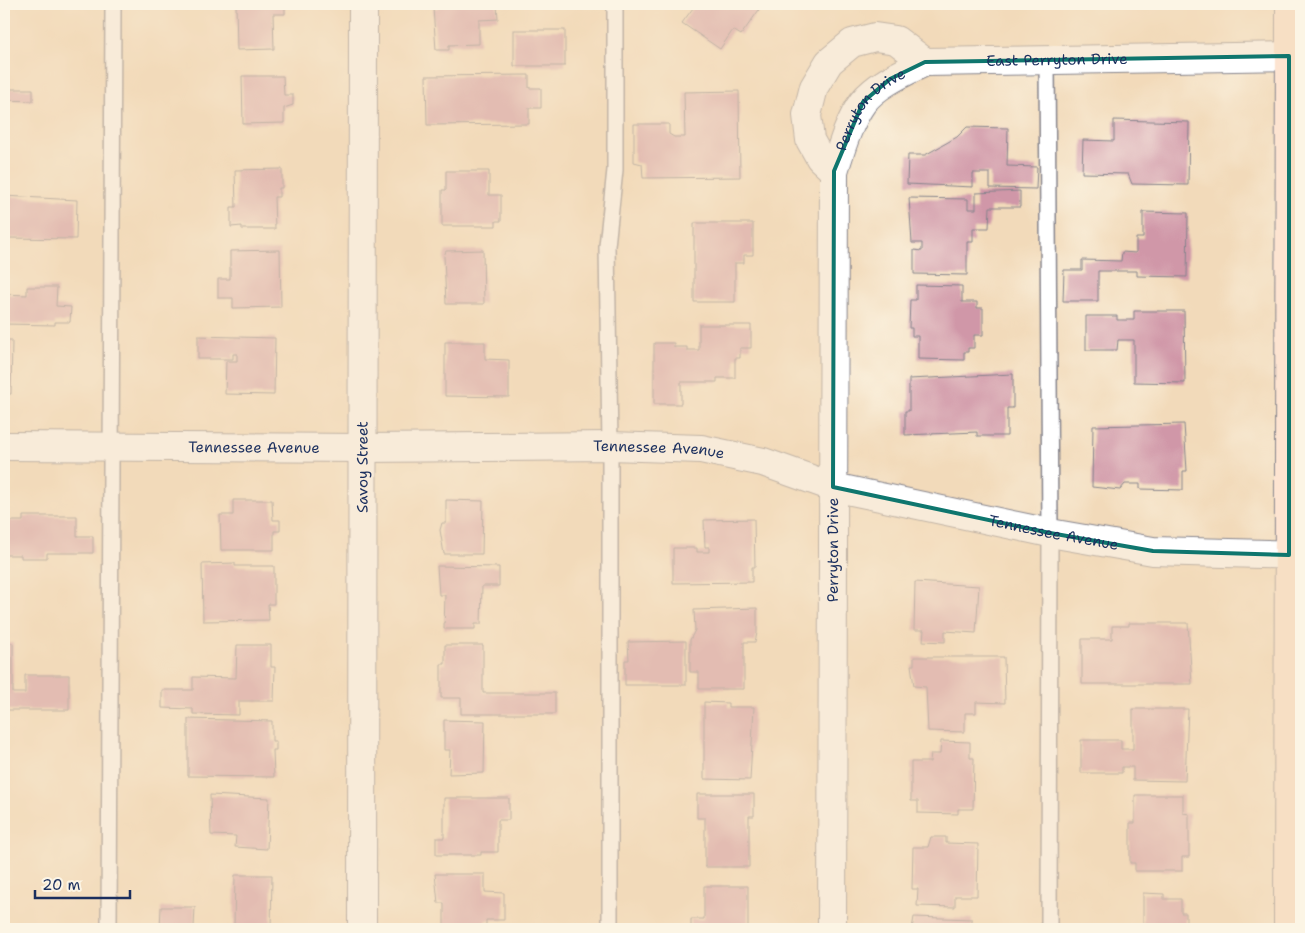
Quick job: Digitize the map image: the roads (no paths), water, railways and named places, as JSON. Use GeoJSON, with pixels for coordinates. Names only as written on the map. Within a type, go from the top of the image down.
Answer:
{"type":"FeatureCollection","features":[{"type":"Feature","properties":{"kind":"street","name":"Savoy Street"},"geometry":{"type":"LineString","coordinates":[[362,929],[363,4]]}},
{"type":"Feature","properties":{"kind":"street"},"geometry":{"type":"LineString","coordinates":[[1288,929],[1295,555],[1295,56],[1290,4]]}},
{"type":"Feature","properties":{"kind":"street","name":"Perryton Drive"},"geometry":{"type":"LineString","coordinates":[[832,929],[834,171],[846,135],[863,102],[890,79],[925,62],[896,40],[875,37],[852,43],[829,62],[814,87],[808,115],[810,140],[820,158],[834,171]]}},
{"type":"Feature","properties":{"kind":"street","name":"East Perryton Drive"},"geometry":{"type":"LineString","coordinates":[[925,62],[1295,56]]}},
{"type":"Feature","properties":{"kind":"street","name":"Tennessee Avenue"},"geometry":{"type":"LineString","coordinates":[[4,446],[111,448],[610,446],[701,449],[763,462],[833,487],[1050,533],[1153,551],[1295,555]]}},
{"type":"Feature","properties":{"kind":"lane"},"geometry":{"type":"LineString","coordinates":[[109,929],[113,4]]}},
{"type":"Feature","properties":{"kind":"lane"},"geometry":{"type":"LineString","coordinates":[[610,929],[610,446],[607,246],[615,170],[615,4]]}},
{"type":"Feature","properties":{"kind":"lane"},"geometry":{"type":"LineString","coordinates":[[1047,59],[1050,533],[1049,929]]}}]}
